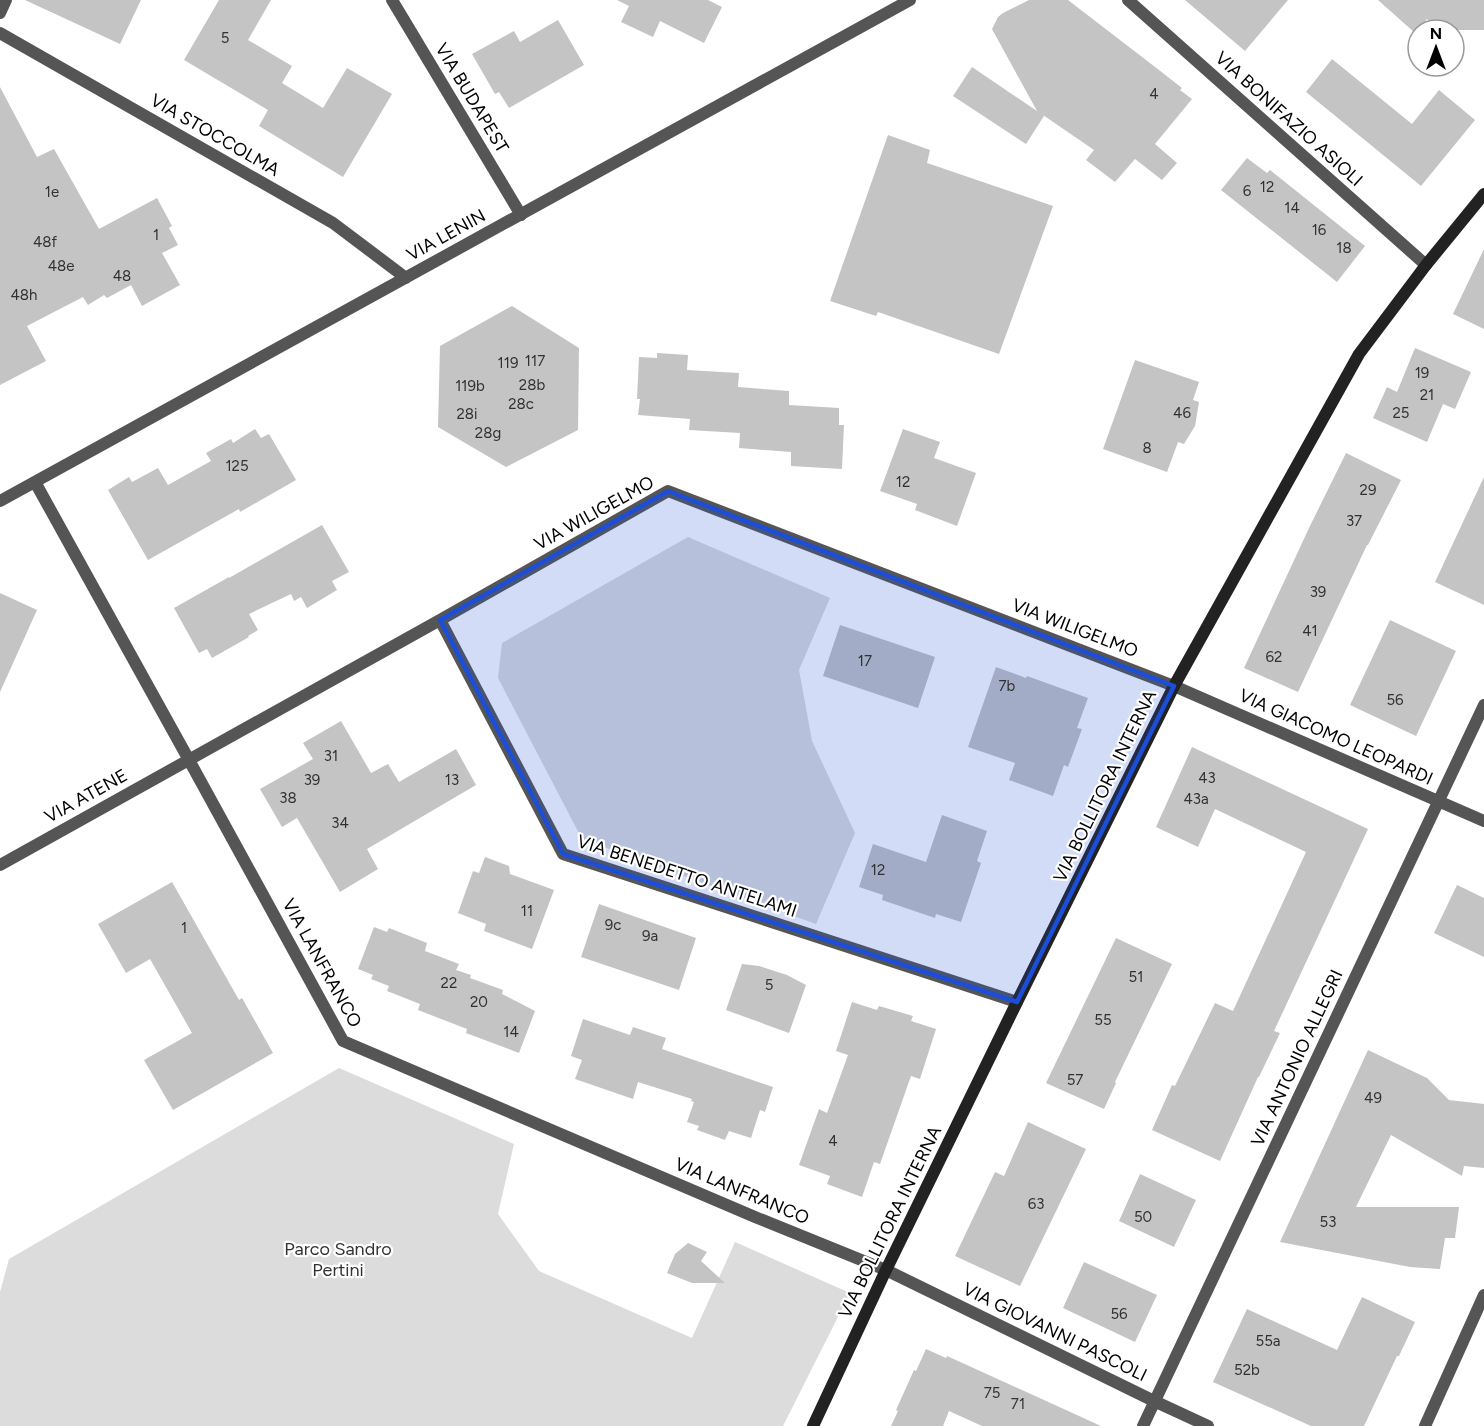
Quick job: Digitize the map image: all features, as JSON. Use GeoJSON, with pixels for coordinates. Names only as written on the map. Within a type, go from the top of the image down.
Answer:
{"type":"FeatureCollection","features":[{"type":"Feature","properties":{"kind":"street"},"geometry":{"type":"LineString","coordinates":[[0,13],[6,0]]}},
{"type":"Feature","properties":{"kind":"street","name":"VIA BUDAPEST"},"geometry":{"type":"LineString","coordinates":[[393,0],[521,215]]}},
{"type":"Feature","properties":{"kind":"street","name":"VIA LENIN"},"geometry":{"type":"LineString","coordinates":[[0,501],[910,0]]}},
{"type":"Feature","properties":{"kind":"street","name":"VIA BONIFAZIO ASIOLI"},"geometry":{"type":"LineString","coordinates":[[1128,0],[1426,265]]}},
{"type":"Feature","properties":{"kind":"street","name":"VIA STOCCOLMA"},"geometry":{"type":"LineString","coordinates":[[0,33],[333,223],[406,278]]}},
{"type":"Feature","properties":{"kind":"street","name":"VIA BOLLITORA INTERNA"},"geometry":{"type":"LineString","coordinates":[[813,1426],[886,1270],[1174,686],[1359,354],[1426,265],[1484,194]]}},
{"type":"Feature","properties":{"kind":"street","name":"VIA LANFRANCO"},"geometry":{"type":"LineString","coordinates":[[35,482],[343,1041],[755,1217],[886,1270]]}},
{"type":"Feature","properties":{"kind":"street","name":"VIA WILIGELMO"},"geometry":{"type":"LineString","coordinates":[[189,760],[668,491],[1174,686]]}},
{"type":"Feature","properties":{"kind":"street","name":"VIA BENEDETTO ANTELAMI"},"geometry":{"type":"LineString","coordinates":[[440,620],[563,854],[1017,1002]]}},
{"type":"Feature","properties":{"kind":"street","name":"VIA GIACOMO LEOPARDI"},"geometry":{"type":"LineString","coordinates":[[1174,686],[1484,821]]}},
{"type":"Feature","properties":{"kind":"street","name":"VIA ANTONIO ALLEGRI"},"geometry":{"type":"LineString","coordinates":[[1143,1426],[1484,705]]}},
{"type":"Feature","properties":{"kind":"street","name":"VIA ATENE"},"geometry":{"type":"LineString","coordinates":[[0,865],[189,760]]}},
{"type":"Feature","properties":{"kind":"street","name":"VIA GIOVANNI PASCOLI"},"geometry":{"type":"LineString","coordinates":[[886,1270],[1208,1426]]}},
{"type":"Feature","properties":{"kind":"street"},"geometry":{"type":"LineString","coordinates":[[1425,1426],[1484,1295]]}},
{"type":"Feature","properties":{"kind":"highlighted area"},"geometry":{"type":"Polygon","coordinates":[[[668,491],[1174,686],[1017,1002],[563,854],[440,620],[668,491]]]}},
{"type":"Feature","properties":{"kind":"green space"},"geometry":{"type":"Polygon","coordinates":[[[688,537],[830,598],[799,670],[812,741],[855,833],[816,924],[582,839],[498,678],[502,643],[688,537]]]}},
{"type":"Feature","properties":{"kind":"green space","name":"Parco Sandro Pertini"},"geometry":{"type":"Polygon","coordinates":[[[339,1068],[514,1144],[498,1214],[539,1271],[692,1338],[735,1242],[850,1293],[783,1426],[0,1426],[0,1292],[9,1259],[339,1068]]]}},
{"type":"Feature","properties":{"kind":"building"},"geometry":{"type":"Polygon","coordinates":[[[25,0],[141,0],[120,44],[25,0]]]}},
{"type":"Feature","properties":{"kind":"building"},"geometry":{"type":"Polygon","coordinates":[[[219,0],[271,0],[248,40],[292,66],[282,83],[323,108],[347,68],[392,94],[343,177],[259,126],[268,110],[184,60],[219,0]]]}},
{"type":"Feature","properties":{"kind":"building"},"geometry":{"type":"Polygon","coordinates":[[[617,0],[708,0],[722,7],[704,43],[660,21],[653,37],[621,22],[629,6],[617,0]]]}},
{"type":"Feature","properties":{"kind":"building"},"geometry":{"type":"Polygon","coordinates":[[[1029,0],[1068,0],[1182,88],[1180,90],[1192,99],[1155,144],[1177,163],[1162,180],[1135,159],[1115,182],[1086,160],[1094,150],[1043,115],[1026,144],[953,96],[972,67],[1037,111],[992,29],[998,17],[1003,13],[1029,0]]]}},
{"type":"Feature","properties":{"kind":"building"},"geometry":{"type":"Polygon","coordinates":[[[1185,0],[1288,0],[1245,51],[1185,0]]]}},
{"type":"Feature","properties":{"kind":"building"},"geometry":{"type":"Polygon","coordinates":[[[1378,0],[1484,0],[1484,30],[1466,30],[1466,18],[1406,18],[1406,25],[1378,0]]]}},
{"type":"Feature","properties":{"kind":"building"},"geometry":{"type":"Polygon","coordinates":[[[558,20],[584,65],[509,108],[499,92],[495,94],[472,54],[514,31],[520,42],[558,20]]]}},
{"type":"Feature","properties":{"kind":"building"},"geometry":{"type":"Polygon","coordinates":[[[1332,59],[1412,124],[1439,90],[1475,120],[1421,186],[1306,92],[1332,59]]]}},
{"type":"Feature","properties":{"kind":"building"},"geometry":{"type":"Polygon","coordinates":[[[0,87],[37,157],[54,149],[99,229],[157,198],[172,226],[169,228],[178,245],[162,253],[180,285],[142,306],[131,285],[107,298],[104,295],[88,305],[83,297],[27,326],[46,361],[0,385],[0,87]]]}},
{"type":"Feature","properties":{"kind":"building"},"geometry":{"type":"Polygon","coordinates":[[[888,135],[930,150],[927,163],[1053,206],[999,354],[878,312],[876,316],[830,301],[888,135]]]}},
{"type":"Feature","properties":{"kind":"building"},"geometry":{"type":"Polygon","coordinates":[[[1247,158],[1267,173],[1270,170],[1365,246],[1337,282],[1221,190],[1247,158]]]}},
{"type":"Feature","properties":{"kind":"building"},"geometry":{"type":"Polygon","coordinates":[[[1484,249],[1484,329],[1453,314],[1484,249]]]}},
{"type":"Feature","properties":{"kind":"building"},"geometry":{"type":"Polygon","coordinates":[[[512,306],[579,348],[578,430],[506,467],[438,427],[440,346],[512,306]]]}},
{"type":"Feature","properties":{"kind":"building"},"geometry":{"type":"Polygon","coordinates":[[[1415,348],[1471,372],[1455,409],[1443,404],[1427,442],[1373,418],[1387,387],[1397,392],[1415,348]]]}},
{"type":"Feature","properties":{"kind":"building"},"geometry":{"type":"Polygon","coordinates":[[[657,353],[688,355],[687,370],[739,373],[738,387],[789,391],[789,405],[839,408],[839,425],[844,425],[842,469],[791,466],[791,452],[739,448],[740,433],[689,430],[690,419],[638,415],[639,357],[657,358],[657,353]]]}},
{"type":"Feature","properties":{"kind":"building"},"geometry":{"type":"Polygon","coordinates":[[[1135,360],[1199,382],[1193,400],[1199,402],[1195,426],[1184,444],[1178,442],[1167,472],[1103,449],[1135,360]]]}},
{"type":"Feature","properties":{"kind":"building"},"geometry":{"type":"Polygon","coordinates":[[[255,429],[261,438],[269,434],[296,480],[148,560],[108,490],[129,477],[132,482],[158,468],[168,485],[211,461],[206,453],[231,439],[233,443],[255,429]]]}},
{"type":"Feature","properties":{"kind":"building"},"geometry":{"type":"Polygon","coordinates":[[[903,429],[940,442],[934,458],[976,473],[957,526],[915,510],[917,504],[880,491],[903,429]]]}},
{"type":"Feature","properties":{"kind":"building"},"geometry":{"type":"Polygon","coordinates":[[[1346,453],[1401,480],[1367,545],[1298,692],[1244,668],[1346,453]]]}},
{"type":"Feature","properties":{"kind":"building"},"geometry":{"type":"Polygon","coordinates":[[[1484,477],[1484,605],[1435,582],[1484,477]]]}},
{"type":"Feature","properties":{"kind":"building"},"geometry":{"type":"Polygon","coordinates":[[[322,525],[349,572],[332,581],[337,590],[307,608],[301,597],[294,601],[291,594],[249,614],[258,630],[249,637],[212,658],[207,649],[199,653],[174,608],[322,525]]]}},
{"type":"Feature","properties":{"kind":"building"},"geometry":{"type":"Polygon","coordinates":[[[0,593],[37,610],[0,692],[0,593]]]}},
{"type":"Feature","properties":{"kind":"building"},"geometry":{"type":"Polygon","coordinates":[[[1390,620],[1456,651],[1416,736],[1350,705],[1390,620]]]}},
{"type":"Feature","properties":{"kind":"building"},"geometry":{"type":"Polygon","coordinates":[[[840,625],[935,657],[918,708],[823,676],[840,625]]]}},
{"type":"Feature","properties":{"kind":"building"},"geometry":{"type":"Polygon","coordinates":[[[996,667],[1088,698],[1077,728],[1082,729],[1068,767],[1064,765],[1053,796],[1009,780],[1015,763],[968,747],[996,667]]]}},
{"type":"Feature","properties":{"kind":"building"},"geometry":{"type":"Polygon","coordinates":[[[341,721],[371,773],[388,764],[399,782],[456,749],[476,785],[367,849],[378,869],[340,892],[297,818],[282,827],[260,789],[313,759],[303,743],[341,721]]]}},
{"type":"Feature","properties":{"kind":"building"},"geometry":{"type":"Polygon","coordinates":[[[1192,747],[1368,829],[1274,1031],[1280,1033],[1220,1161],[1152,1130],[1172,1085],[1175,1086],[1215,1003],[1233,1011],[1306,852],[1215,809],[1198,847],[1156,827],[1192,747]]]}},
{"type":"Feature","properties":{"kind":"building"},"geometry":{"type":"Polygon","coordinates":[[[942,815],[987,831],[977,861],[981,863],[961,922],[936,914],[935,918],[882,900],[883,895],[859,887],[873,844],[926,862],[942,815]]]}},
{"type":"Feature","properties":{"kind":"building"},"geometry":{"type":"Polygon","coordinates":[[[485,857],[509,866],[510,874],[554,890],[532,949],[484,931],[486,924],[458,913],[473,871],[479,873],[485,857]]]}},
{"type":"Feature","properties":{"kind":"building"},"geometry":{"type":"Polygon","coordinates":[[[172,882],[239,1000],[242,998],[273,1053],[173,1110],[144,1060],[192,1033],[150,959],[126,973],[98,924],[172,882]]]}},
{"type":"Feature","properties":{"kind":"building"},"geometry":{"type":"Polygon","coordinates":[[[1457,885],[1484,898],[1484,957],[1434,933],[1457,885]]]}},
{"type":"Feature","properties":{"kind":"building"},"geometry":{"type":"Polygon","coordinates":[[[599,904],[696,938],[679,990],[581,957],[599,904]]]}},
{"type":"Feature","properties":{"kind":"building"},"geometry":{"type":"Polygon","coordinates":[[[374,927],[387,932],[389,928],[427,943],[425,951],[459,964],[456,970],[471,975],[470,978],[503,990],[502,994],[535,1011],[519,1053],[466,1033],[467,1029],[418,1010],[420,1004],[387,991],[389,986],[371,979],[373,975],[358,969],[374,927]]]}},
{"type":"Feature","properties":{"kind":"building"},"geometry":{"type":"Polygon","coordinates":[[[1116,938],[1172,964],[1104,1109],[1046,1083],[1116,938]]]}},
{"type":"Feature","properties":{"kind":"building"},"geometry":{"type":"Polygon","coordinates":[[[742,964],[759,966],[787,975],[806,985],[789,1033],[726,1010],[742,964]]]}},
{"type":"Feature","properties":{"kind":"building"},"geometry":{"type":"Polygon","coordinates":[[[852,1002],[877,1010],[879,1006],[913,1016],[911,1021],[936,1029],[920,1079],[911,1076],[880,1164],[874,1162],[862,1197],[827,1184],[830,1176],[799,1165],[819,1109],[827,1113],[848,1055],[836,1051],[852,1002]]]}},
{"type":"Feature","properties":{"kind":"building"},"geometry":{"type":"Polygon","coordinates":[[[583,1019],[630,1035],[633,1027],[666,1038],[662,1049],[773,1087],[765,1112],[760,1110],[751,1138],[729,1131],[725,1140],[697,1130],[699,1126],[687,1122],[694,1102],[691,1101],[692,1099],[638,1082],[633,1099],[575,1079],[582,1060],[571,1056],[583,1019]]]}},
{"type":"Feature","properties":{"kind":"building"},"geometry":{"type":"Polygon","coordinates":[[[1368,1050],[1427,1078],[1449,1100],[1484,1104],[1484,1168],[1464,1166],[1462,1176],[1391,1135],[1356,1207],[1459,1207],[1455,1238],[1445,1238],[1440,1269],[1410,1267],[1280,1242],[1368,1050]]]}},
{"type":"Feature","properties":{"kind":"building"},"geometry":{"type":"Polygon","coordinates":[[[1028,1122],[1086,1149],[1020,1286],[955,1256],[995,1172],[1004,1176],[1028,1122]]]}},
{"type":"Feature","properties":{"kind":"building"},"geometry":{"type":"Polygon","coordinates":[[[1140,1174],[1196,1200],[1174,1247],[1119,1221],[1140,1174]]]}},
{"type":"Feature","properties":{"kind":"building"},"geometry":{"type":"Polygon","coordinates":[[[688,1243],[707,1252],[701,1261],[725,1283],[692,1283],[667,1273],[675,1254],[688,1243]]]}},
{"type":"Feature","properties":{"kind":"building"},"geometry":{"type":"Polygon","coordinates":[[[1084,1262],[1157,1295],[1135,1342],[1063,1308],[1084,1262]]]}},
{"type":"Feature","properties":{"kind":"building"},"geometry":{"type":"Polygon","coordinates":[[[1362,1297],[1415,1322],[1364,1426],[1311,1426],[1213,1382],[1247,1309],[1337,1350],[1362,1297]]]}},
{"type":"Feature","properties":{"kind":"building"},"geometry":{"type":"Polygon","coordinates":[[[926,1349],[946,1358],[947,1356],[1101,1426],[982,1426],[949,1411],[943,1426],[891,1426],[914,1370],[916,1371],[926,1349]]]}}]}
